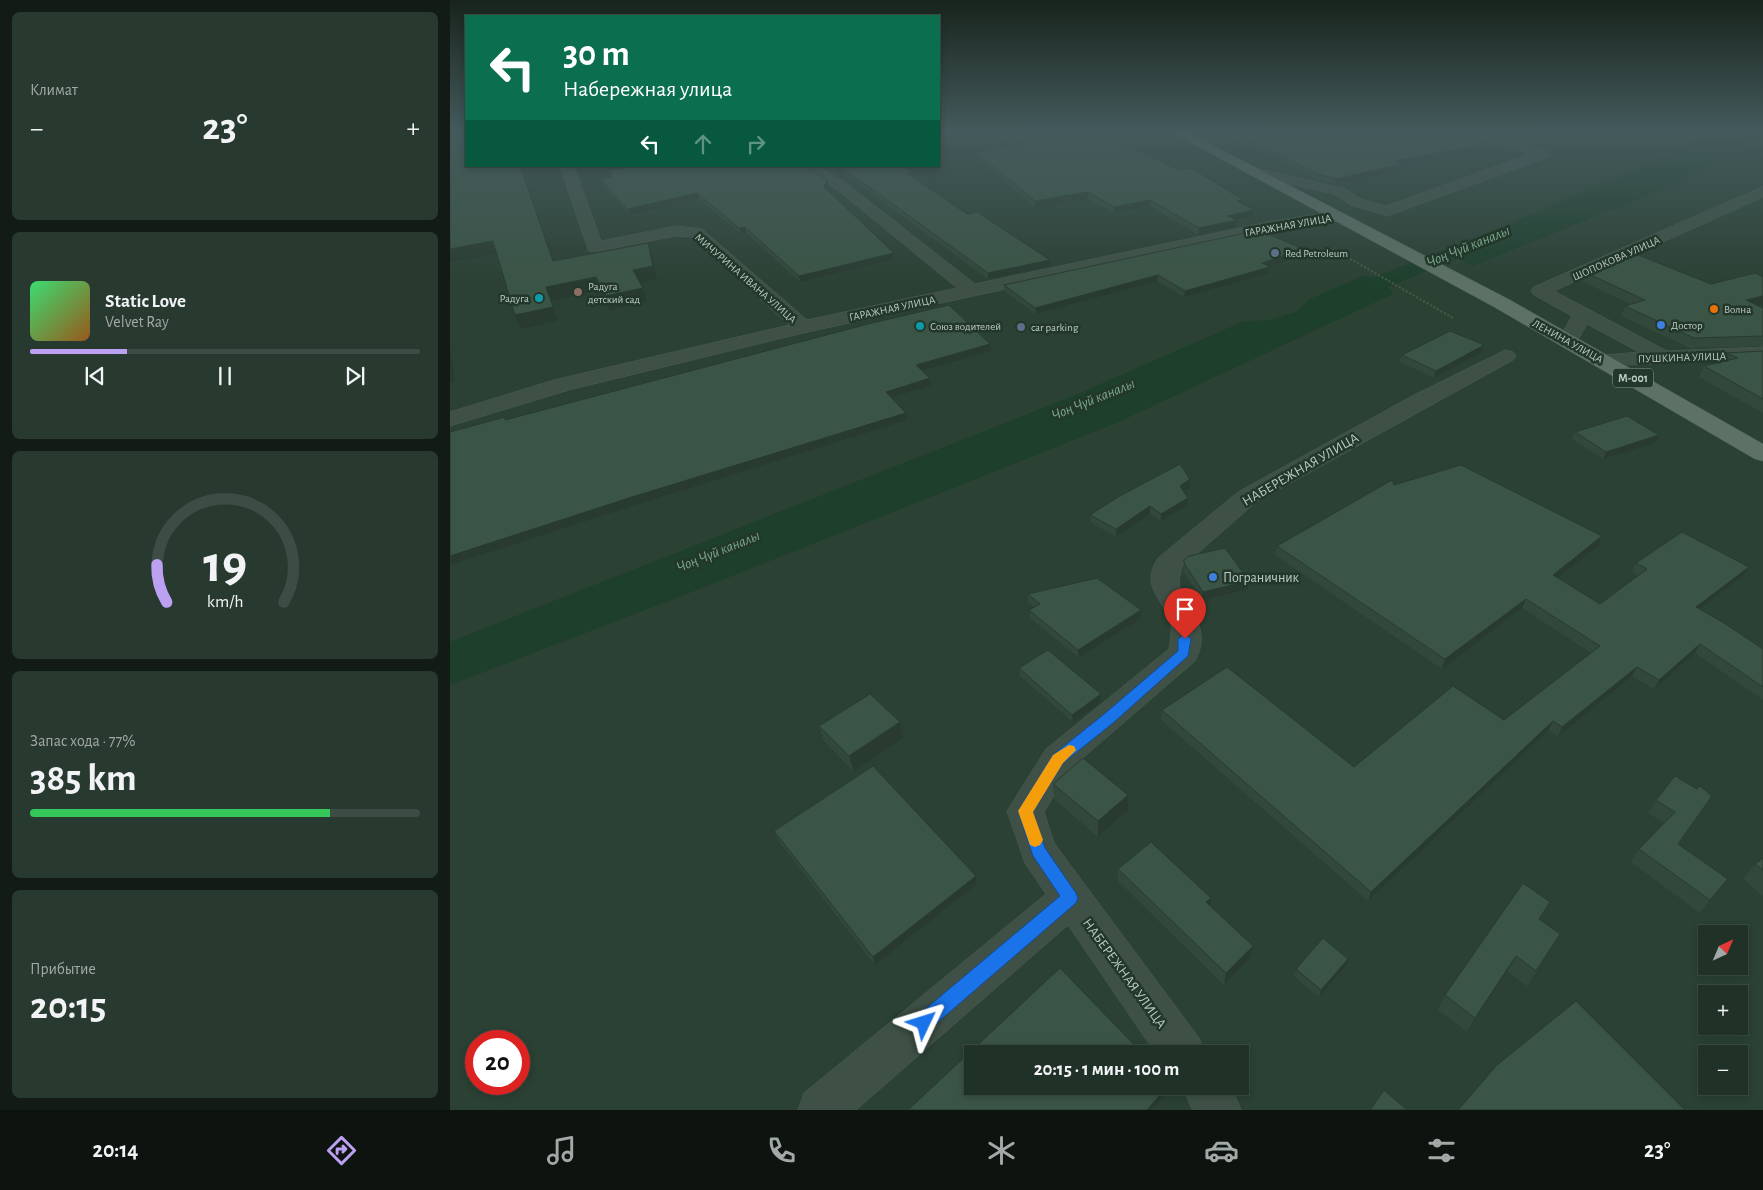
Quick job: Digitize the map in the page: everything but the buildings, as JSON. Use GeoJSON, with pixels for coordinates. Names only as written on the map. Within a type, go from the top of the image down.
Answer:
{"type":"FeatureCollection","features":[{"type":"Feature","properties":{"kind":"main road","name":"М-001"},"geometry":{"type":"LineString","coordinates":[[1273,182],[1338,216]]}},
{"type":"Feature","properties":{"kind":"main road","name":"ЛЕНИНА УЛИЦА"},"geometry":{"type":"LineString","coordinates":[[1338,216],[1503,304],[1763,454]]}},
{"type":"Feature","properties":{"kind":"street"},"geometry":{"type":"LineString","coordinates":[[572,182],[595,247],[589,252],[595,265]]}},
{"type":"Feature","properties":{"kind":"street"},"geometry":{"type":"LineString","coordinates":[[834,182],[972,291]]}},
{"type":"Feature","properties":{"kind":"street"},"geometry":{"type":"LineString","coordinates":[[1298,182],[1340,191],[1356,202],[1387,211],[1467,182]]}},
{"type":"Feature","properties":{"kind":"street","name":"ШОПОКОВА УЛИЦА"},"geometry":{"type":"LineString","coordinates":[[1583,314],[1540,291],[1763,191]]}},
{"type":"Feature","properties":{"kind":"street","name":"ГАРАЖНАЯ УЛИЦА"},"geometry":{"type":"LineString","coordinates":[[450,419],[562,385],[803,327],[1268,227],[1338,216]]}},
{"type":"Feature","properties":{"kind":"street","name":"МИЧУРИНА ИВАНА УЛИЦА"},"geometry":{"type":"LineString","coordinates":[[595,247],[670,232],[696,232],[803,327]]}},
{"type":"Feature","properties":{"kind":"street"},"geometry":{"type":"LineString","coordinates":[[1568,341],[1583,314],[1664,358]]}},
{"type":"Feature","properties":{"kind":"street","name":"ПУШКИНА УЛИЦА"},"geometry":{"type":"LineString","coordinates":[[1602,360],[1763,353]]}},
{"type":"Feature","properties":{"kind":"street","name":"НАБЕРЕЖНАЯ УЛИЦА"},"geometry":{"type":"LineString","coordinates":[[1176,1045],[1038,851],[1025,811],[1058,759],[1108,719],[1184,653],[1186,625],[1165,585],[1168,564],[1247,497],[1422,400],[1506,356]]}},
{"type":"Feature","properties":{"kind":"street"},"geometry":{"type":"LineString","coordinates":[[821,1110],[1070,898]]}},
{"type":"Feature","properties":{"kind":"street"},"geometry":{"type":"LineString","coordinates":[[1210,1095],[1218,1110]]}},
{"type":"Feature","properties":{"kind":"path"},"geometry":{"type":"LineString","coordinates":[[1333,250],[1453,318]]}},
{"type":"Feature","properties":{"kind":"water"},"geometry":{"type":"Polygon","coordinates":[[[1607,182],[1681,182],[1473,266],[1446,251],[1607,182]]]}},
{"type":"Feature","properties":{"kind":"water"},"geometry":{"type":"Polygon","coordinates":[[[1365,275],[1390,289],[1393,294],[1114,424],[679,597],[450,685],[450,642],[1073,396],[1242,322],[1268,320],[1296,312],[1310,299],[1365,275]]]}},
{"type":"Feature","properties":{"kind":"waterway","name":"Чоң Чүй каналы"},"geometry":{"type":"LineString","coordinates":[[1337,300],[1494,236]]}},
{"type":"Feature","properties":{"kind":"slow traffic"},"geometry":{"type":"LineString","coordinates":[[1035,840],[1025,811],[1058,759],[1069,750]]}},
{"type":"Feature","properties":{"kind":"place","name":"Red Petroleum"},"geometry":{"type":"Point","coordinates":[1275,253]}},
{"type":"Feature","properties":{"kind":"place","name":"Радуга детский сад"},"geometry":{"type":"Point","coordinates":[578,292]}},
{"type":"Feature","properties":{"kind":"place","name":"Радуга"},"geometry":{"type":"Point","coordinates":[539,298]}},
{"type":"Feature","properties":{"kind":"place","name":"Волна"},"geometry":{"type":"Point","coordinates":[1714,309]}},
{"type":"Feature","properties":{"kind":"place","name":"Достор"},"geometry":{"type":"Point","coordinates":[1661,325]}},
{"type":"Feature","properties":{"kind":"place","name":"Союз водителей"},"geometry":{"type":"Point","coordinates":[920,326]}},
{"type":"Feature","properties":{"kind":"place","name":"car parking"},"geometry":{"type":"Point","coordinates":[1021,327]}},
{"type":"Feature","properties":{"kind":"place","name":"Пограничник"},"geometry":{"type":"Point","coordinates":[1213,577]}},
{"type":"Feature","properties":{"kind":"route"},"geometry":{"type":"LineString","coordinates":[[924,1023],[1070,898],[1038,851],[1025,811],[1058,759],[1108,719],[1184,653],[1185,639]]}}]}
